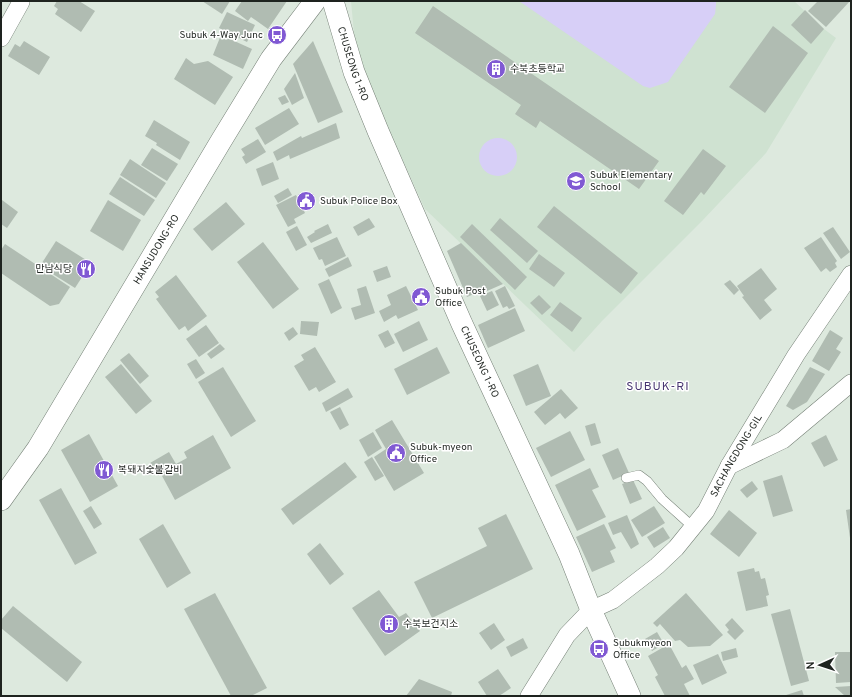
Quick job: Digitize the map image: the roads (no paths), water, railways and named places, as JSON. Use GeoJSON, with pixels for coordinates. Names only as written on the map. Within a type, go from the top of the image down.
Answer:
{"type":"FeatureCollection","features":[{"type":"Feature","properties":{"kind":"street","name":"HANSUDONG-RO"},"geometry":{"type":"LineString","coordinates":[[1,500],[38,448],[271,59],[318,1]]}},
{"type":"Feature","properties":{"kind":"street","name":"CHUSEONG 1-RO"},"geometry":{"type":"LineString","coordinates":[[318,1],[354,72],[462,324],[569,554],[591,610],[630,696]]}},
{"type":"Feature","properties":{"kind":"street"},"geometry":{"type":"LineString","coordinates":[[1,38],[20,2]]}},
{"type":"Feature","properties":{"kind":"street","name":"SACHANGDONG-GIL"},"geometry":{"type":"LineString","coordinates":[[591,610],[613,600],[658,566],[676,548],[706,511],[729,466],[796,356],[851,274]]}},
{"type":"Feature","properties":{"kind":"street"},"geometry":{"type":"LineString","coordinates":[[729,466],[783,440],[851,383]]}},
{"type":"Feature","properties":{"kind":"street"},"geometry":{"type":"LineString","coordinates":[[529,696],[568,635],[591,610]]}},
{"type":"Feature","properties":{"kind":"lane"},"geometry":{"type":"LineString","coordinates":[[626,478],[639,475],[647,481],[662,499],[693,527]]}},
{"type":"Feature","properties":{"kind":"place","name":"Subuk 4-Way Junc"},"geometry":{"type":"Point","coordinates":[277,35]}},
{"type":"Feature","properties":{"kind":"place","name":"수북초등학교"},"geometry":{"type":"Point","coordinates":[496,69]}},
{"type":"Feature","properties":{"kind":"place","name":"Subuk Elementary School"},"geometry":{"type":"Point","coordinates":[576,181]}},
{"type":"Feature","properties":{"kind":"place","name":"Subuk Police Box"},"geometry":{"type":"Point","coordinates":[306,201]}},
{"type":"Feature","properties":{"kind":"place","name":"만남식당"},"geometry":{"type":"Point","coordinates":[86,269]}},
{"type":"Feature","properties":{"kind":"place","name":"Subuk Post Office"},"geometry":{"type":"Point","coordinates":[421,297]}},
{"type":"Feature","properties":{"kind":"place","name":"Subuk-myeon Office"},"geometry":{"type":"Point","coordinates":[396,453]}},
{"type":"Feature","properties":{"kind":"place","name":"복돼지숯불갈비"},"geometry":{"type":"Point","coordinates":[104,470]}},
{"type":"Feature","properties":{"kind":"place","name":"수북보건지소"},"geometry":{"type":"Point","coordinates":[389,624]}},
{"type":"Feature","properties":{"kind":"place","name":"Subukmyeon Office"},"geometry":{"type":"Point","coordinates":[599,649]}},
{"type":"Feature","properties":{"kind":"district","name":"SUBUK-RI"},"geometry":{"type":"Point","coordinates":[658,387]}}]}
